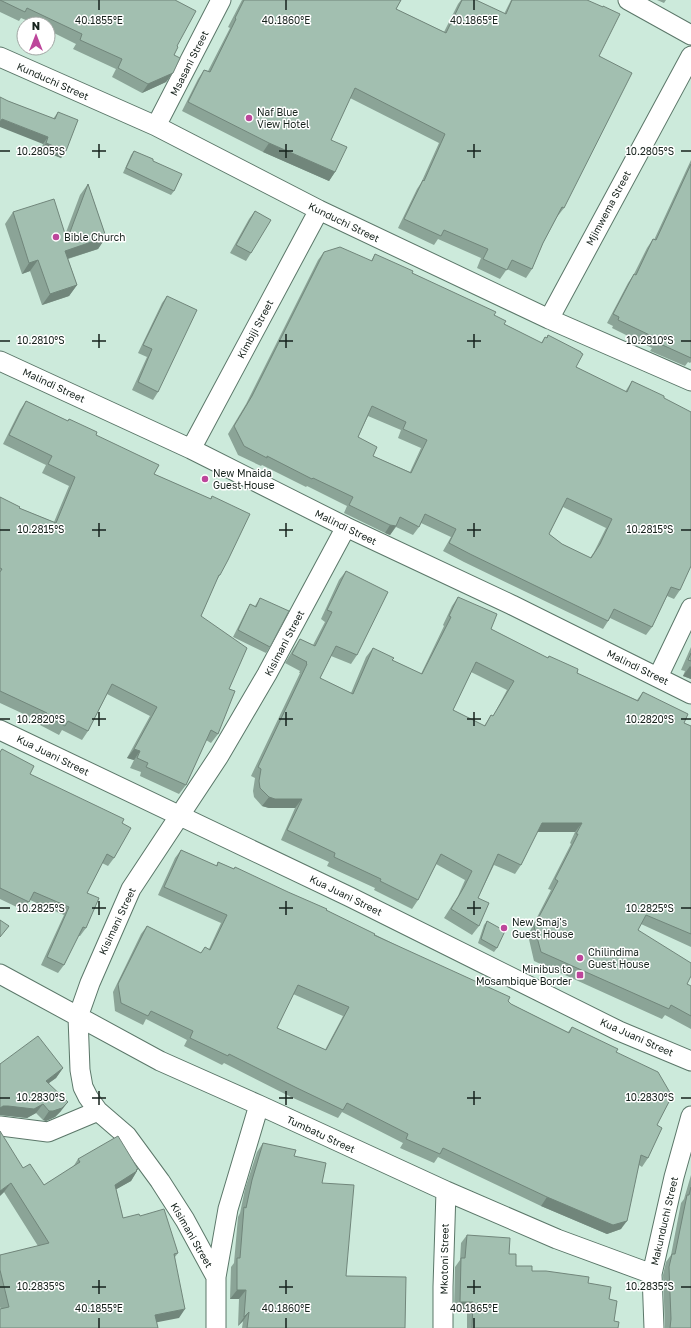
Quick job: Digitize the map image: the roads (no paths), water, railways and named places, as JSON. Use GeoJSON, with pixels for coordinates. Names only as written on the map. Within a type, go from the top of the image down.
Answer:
{"type":"FeatureCollection","features":[{"type":"Feature","properties":{"kind":"street","name":"Msasani Street"},"geometry":{"type":"LineString","coordinates":[[156,126],[221,0]]}},
{"type":"Feature","properties":{"kind":"street"},"geometry":{"type":"LineString","coordinates":[[628,0],[691,35]]}},
{"type":"Feature","properties":{"kind":"street","name":"Mjimwema Street"},"geometry":{"type":"LineString","coordinates":[[549,319],[691,56]]}},
{"type":"Feature","properties":{"kind":"street","name":"Kunduchi Street"},"geometry":{"type":"LineString","coordinates":[[0,57],[156,126],[319,210],[549,319],[691,381]]}},
{"type":"Feature","properties":{"kind":"street","name":"Kimbiji Street"},"geometry":{"type":"LineString","coordinates":[[191,449],[319,210]]}},
{"type":"Feature","properties":{"kind":"street","name":"Malindi Street"},"geometry":{"type":"LineString","coordinates":[[0,360],[191,449],[346,527],[512,605],[691,694]]}},
{"type":"Feature","properties":{"kind":"street","name":"Kisimani Street"},"geometry":{"type":"LineString","coordinates":[[216,1277],[185,1220],[160,1181],[127,1136],[98,1110],[88,1097],[83,1087],[79,1063],[78,1017],[90,983],[131,890],[219,756],[267,674],[346,527]]}},
{"type":"Feature","properties":{"kind":"street"},"geometry":{"type":"LineString","coordinates":[[658,677],[691,608]]}},
{"type":"Feature","properties":{"kind":"street","name":"Kua Juani Street"},"geometry":{"type":"LineString","coordinates":[[0,730],[428,935],[619,1031],[691,1061]]}},
{"type":"Feature","properties":{"kind":"street","name":"Tumbatu Street"},"geometry":{"type":"LineString","coordinates":[[0,974],[160,1061],[446,1191],[557,1239],[652,1274]]}},
{"type":"Feature","properties":{"kind":"street","name":"Kisimani Street"},"geometry":{"type":"LineString","coordinates":[[216,1328],[216,1277],[228,1209],[259,1105]]}},
{"type":"Feature","properties":{"kind":"street"},"geometry":{"type":"LineString","coordinates":[[0,1126],[48,1132],[98,1110]]}},
{"type":"Feature","properties":{"kind":"street","name":"Makunduchi Street"},"geometry":{"type":"LineString","coordinates":[[654,1328],[652,1274],[674,1177],[691,1116]]}},
{"type":"Feature","properties":{"kind":"street","name":"Mkotoni Street"},"geometry":{"type":"LineString","coordinates":[[443,1328],[446,1191]]}},
{"type":"Feature","properties":{"kind":"place","name":"Naf Blue View Hotel"},"geometry":{"type":"Point","coordinates":[249,118]}},
{"type":"Feature","properties":{"kind":"place","name":"Bible Church"},"geometry":{"type":"Point","coordinates":[56,237]}},
{"type":"Feature","properties":{"kind":"place","name":"New Mnaida Guest House"},"geometry":{"type":"Point","coordinates":[205,479]}},
{"type":"Feature","properties":{"kind":"place","name":"New Smaj's Guest House"},"geometry":{"type":"Point","coordinates":[504,928]}},
{"type":"Feature","properties":{"kind":"place","name":"Chilindima Guest House"},"geometry":{"type":"Point","coordinates":[580,958]}},
{"type":"Feature","properties":{"kind":"place","name":"Minibus to Mosambique Border"},"geometry":{"type":"Point","coordinates":[580,975]}}]}
